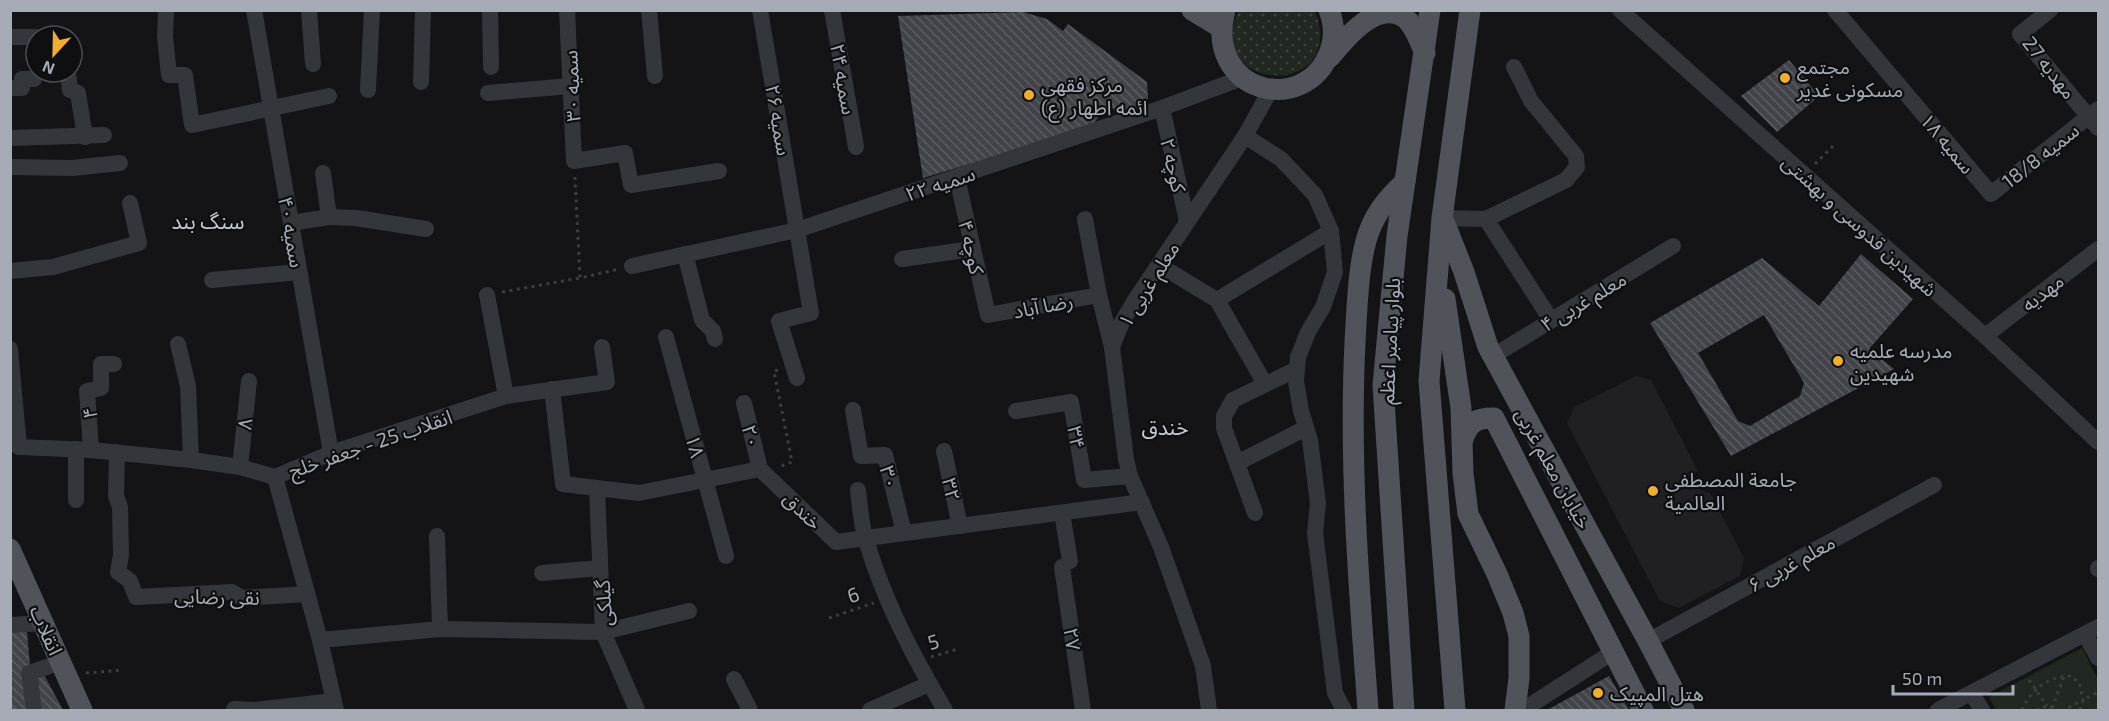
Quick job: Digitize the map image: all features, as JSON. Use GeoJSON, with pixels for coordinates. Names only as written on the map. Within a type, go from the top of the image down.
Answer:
{"type":"FeatureCollection","features":[{"type":"Feature","properties":{"kind":"main road"},"geometry":{"type":"LineString","coordinates":[[1192,10],[1222,19],[1222,46],[1229,64],[1242,78],[1256,86],[1271,89],[1288,89],[1304,83],[1317,73],[1351,32],[1375,12],[1390,11],[1405,17],[1414,28],[1425,54]]}},
{"type":"Feature","properties":{"kind":"main road"},"geometry":{"type":"LineString","coordinates":[[1327,60],[1333,44],[1334,28],[1329,10]]}},
{"type":"Feature","properties":{"kind":"main road","name":"بلوار پیامبر اعظم"},"geometry":{"type":"LineString","coordinates":[[1404,711],[1383,385],[1396,236],[1430,10]]}},
{"type":"Feature","properties":{"kind":"main road"},"geometry":{"type":"LineString","coordinates":[[1455,711],[1429,381],[1442,218],[1470,10]]}},
{"type":"Feature","properties":{"kind":"main road"},"geometry":{"type":"LineString","coordinates":[[1368,711],[1352,434],[1357,308],[1361,269],[1370,230],[1386,199],[1405,182]]}},
{"type":"Feature","properties":{"kind":"main road","name":"خیابان معلم غربی"},"geometry":{"type":"LineString","coordinates":[[1442,218],[1464,272],[1488,347],[1684,711]]}},
{"type":"Feature","properties":{"kind":"main road"},"geometry":{"type":"LineString","coordinates":[[1440,257],[1463,439],[1463,473],[1468,513],[1513,613],[1519,636],[1519,678],[1523,710]]}},
{"type":"Feature","properties":{"kind":"main road"},"geometry":{"type":"LineString","coordinates":[[1463,439],[1471,422],[1480,418],[1498,427],[1528,420]]}},
{"type":"Feature","properties":{"kind":"main road","name":"خیابان معلم غربی"},"geometry":{"type":"LineString","coordinates":[[1498,427],[1643,711]]}},
{"type":"Feature","properties":{"kind":"main road","name":"انقلاب"},"geometry":{"type":"LineString","coordinates":[[10,549],[82,711]]}},
{"type":"Feature","properties":{"kind":"street"},"geometry":{"type":"LineString","coordinates":[[166,10],[165,37],[169,75],[185,75],[192,125],[329,96]]}},
{"type":"Feature","properties":{"kind":"street","name":"سمیه ۴۰"},"geometry":{"type":"LineString","coordinates":[[254,10],[331,453]]}},
{"type":"Feature","properties":{"kind":"street"},"geometry":{"type":"LineString","coordinates":[[309,10],[313,64]]}},
{"type":"Feature","properties":{"kind":"street"},"geometry":{"type":"LineString","coordinates":[[368,90],[372,10]]}},
{"type":"Feature","properties":{"kind":"street"},"geometry":{"type":"LineString","coordinates":[[421,82],[423,10]]}},
{"type":"Feature","properties":{"kind":"street"},"geometry":{"type":"LineString","coordinates":[[490,10],[491,67]]}},
{"type":"Feature","properties":{"kind":"street","name":"سمیه ۳۰"},"geometry":{"type":"LineString","coordinates":[[567,10],[574,161]]}},
{"type":"Feature","properties":{"kind":"street"},"geometry":{"type":"LineString","coordinates":[[649,10],[655,76]]}},
{"type":"Feature","properties":{"kind":"street","name":"سمیه ۲۶"},"geometry":{"type":"LineString","coordinates":[[760,10],[811,313],[779,321],[795,372]]}},
{"type":"Feature","properties":{"kind":"street","name":"سمیه ۲۴"},"geometry":{"type":"LineString","coordinates":[[832,10],[856,147]]}},
{"type":"Feature","properties":{"kind":"street","name":"شهیدین قدوسی و بهشتی"},"geometry":{"type":"LineString","coordinates":[[1620,10],[1985,336],[2098,442]]}},
{"type":"Feature","properties":{"kind":"street","name":"سمیه ۱۸"},"geometry":{"type":"LineString","coordinates":[[1835,10],[1991,194]]}},
{"type":"Feature","properties":{"kind":"street","name":"مهدیه 27"},"geometry":{"type":"LineString","coordinates":[[2050,10],[2020,34],[2095,118]]}},
{"type":"Feature","properties":{"kind":"street"},"geometry":{"type":"LineString","coordinates":[[1442,218],[1486,219],[1566,180],[1577,167],[1575,156],[1531,101],[1514,67]]}},
{"type":"Feature","properties":{"kind":"street","name":"سمیه ۲۲"},"geometry":{"type":"LineString","coordinates":[[632,266],[797,230],[1162,108],[1242,78]]}},
{"type":"Feature","properties":{"kind":"street"},"geometry":{"type":"LineString","coordinates":[[10,88],[22,88],[22,79],[24,79]]}},
{"type":"Feature","properties":{"kind":"street"},"geometry":{"type":"LineString","coordinates":[[69,84],[70,90],[78,93],[85,136]]}},
{"type":"Feature","properties":{"kind":"street"},"geometry":{"type":"LineString","coordinates":[[488,93],[571,86]]}},
{"type":"Feature","properties":{"kind":"street","name":"معلم غربی ۱"},"geometry":{"type":"LineString","coordinates":[[1209,711],[1203,666],[1142,502],[1130,476],[1112,347],[1122,322],[1135,300],[1245,136],[1271,89]]}},
{"type":"Feature","properties":{"kind":"street","name":"کوچه ۲"},"geometry":{"type":"LineString","coordinates":[[1162,108],[1187,221]]}},
{"type":"Feature","properties":{"kind":"street","name":"سمیه 18/8"},"geometry":{"type":"LineString","coordinates":[[1991,194],[2095,118]]}},
{"type":"Feature","properties":{"kind":"street"},"geometry":{"type":"LineString","coordinates":[[10,138],[104,135]]}},
{"type":"Feature","properties":{"kind":"street"},"geometry":{"type":"LineString","coordinates":[[1245,136],[1281,159],[1315,195],[1331,231],[1335,272],[1323,307],[1308,332],[1298,357],[1296,381],[1310,440],[1318,503],[1315,533],[1335,693],[1344,711]]}},
{"type":"Feature","properties":{"kind":"street"},"geometry":{"type":"LineString","coordinates":[[574,161],[626,153],[631,185],[719,171]]}},
{"type":"Feature","properties":{"kind":"street"},"geometry":{"type":"LineString","coordinates":[[10,167],[72,168],[120,163]]}},
{"type":"Feature","properties":{"kind":"street"},"geometry":{"type":"LineString","coordinates":[[323,173],[329,217]]}},
{"type":"Feature","properties":{"kind":"street","name":"کوچه ۴"},"geometry":{"type":"LineString","coordinates":[[957,177],[988,315]]}},
{"type":"Feature","properties":{"kind":"street"},"geometry":{"type":"LineString","coordinates":[[10,271],[53,267],[139,243],[130,203]]}},
{"type":"Feature","properties":{"kind":"street"},"geometry":{"type":"LineString","coordinates":[[291,223],[329,217],[356,218],[426,229]]}},
{"type":"Feature","properties":{"kind":"street"},"geometry":{"type":"LineString","coordinates":[[1085,219],[1099,295],[1112,347]]}},
{"type":"Feature","properties":{"kind":"street"},"geometry":{"type":"LineString","coordinates":[[1486,219],[1551,320]]}},
{"type":"Feature","properties":{"kind":"street"},"geometry":{"type":"LineString","coordinates":[[1217,300],[1331,231]]}},
{"type":"Feature","properties":{"kind":"street","name":"معلم غربی ۴"},"geometry":{"type":"LineString","coordinates":[[1493,356],[1673,246]]}},
{"type":"Feature","properties":{"kind":"street"},"geometry":{"type":"LineString","coordinates":[[902,259],[972,249]]}},
{"type":"Feature","properties":{"kind":"street","name":"مهدیه"},"geometry":{"type":"LineString","coordinates":[[1985,336],[2098,249]]}},
{"type":"Feature","properties":{"kind":"street"},"geometry":{"type":"LineString","coordinates":[[685,254],[702,320],[713,331],[714,339]]}},
{"type":"Feature","properties":{"kind":"street"},"geometry":{"type":"LineString","coordinates":[[1159,265],[1217,300],[1265,384]]}},
{"type":"Feature","properties":{"kind":"street"},"geometry":{"type":"LineString","coordinates":[[212,280],[299,272]]}},
{"type":"Feature","properties":{"kind":"street"},"geometry":{"type":"LineString","coordinates":[[487,295],[506,396]]}},
{"type":"Feature","properties":{"kind":"street","name":"رضا آباد"},"geometry":{"type":"LineString","coordinates":[[988,315],[1099,295]]}},
{"type":"Feature","properties":{"kind":"street","name":"۱۸"},"geometry":{"type":"LineString","coordinates":[[666,337],[726,556]]}},
{"type":"Feature","properties":{"kind":"street"},"geometry":{"type":"LineString","coordinates":[[178,344],[188,386],[191,460]]}},
{"type":"Feature","properties":{"kind":"street","name":"انقلاب 25 - جعفر خلج"},"geometry":{"type":"LineString","coordinates":[[15,453],[84,450],[117,452],[240,467],[275,477],[331,453],[506,396],[607,382],[602,347]]}},
{"type":"Feature","properties":{"kind":"street"},"geometry":{"type":"LineString","coordinates":[[10,349],[15,453]]}},
{"type":"Feature","properties":{"kind":"street","name":"۴"},"geometry":{"type":"LineString","coordinates":[[84,450],[87,391],[101,388],[101,364],[114,364]]}},
{"type":"Feature","properties":{"kind":"street"},"geometry":{"type":"LineString","coordinates":[[1255,513],[1224,428],[1224,416],[1233,400],[1297,369]]}},
{"type":"Feature","properties":{"kind":"street","name":"۸"},"geometry":{"type":"LineString","coordinates":[[240,467],[249,381]]}},
{"type":"Feature","properties":{"kind":"street"},"geometry":{"type":"LineString","coordinates":[[552,389],[563,484],[639,493],[762,471]]}},
{"type":"Feature","properties":{"kind":"street","name":"۳۴"},"geometry":{"type":"LineString","coordinates":[[1016,411],[1071,402],[1084,480],[1130,476]]}},
{"type":"Feature","properties":{"kind":"street","name":"۲۰"},"geometry":{"type":"LineString","coordinates":[[744,403],[762,471]]}},
{"type":"Feature","properties":{"kind":"street","name":"۳۰"},"geometry":{"type":"LineString","coordinates":[[853,410],[861,456],[885,454],[904,533]]}},
{"type":"Feature","properties":{"kind":"street"},"geometry":{"type":"LineString","coordinates":[[1237,464],[1306,428]]}},
{"type":"Feature","properties":{"kind":"street"},"geometry":{"type":"LineString","coordinates":[[76,500],[84,450]]}},
{"type":"Feature","properties":{"kind":"street","name":"نقی رضایی"},"geometry":{"type":"LineString","coordinates":[[117,452],[116,496],[120,507],[121,555],[118,572],[130,580],[136,597],[232,591],[242,598],[307,594]]}},
{"type":"Feature","properties":{"kind":"street","name":"۳۲"},"geometry":{"type":"LineString","coordinates":[[944,452],[960,526]]}},
{"type":"Feature","properties":{"kind":"street","name":"خندق"},"geometry":{"type":"LineString","coordinates":[[762,471],[836,542],[1142,502]]}},
{"type":"Feature","properties":{"kind":"street"},"geometry":{"type":"LineString","coordinates":[[234,709],[263,710],[335,706],[320,640],[275,477]]}},
{"type":"Feature","properties":{"kind":"street","name":"معلم غربی ۶"},"geometry":{"type":"LineString","coordinates":[[1648,641],[1934,485]]}},
{"type":"Feature","properties":{"kind":"street","name":"گیلکی"},"geometry":{"type":"LineString","coordinates":[[597,489],[603,632],[637,711]]}},
{"type":"Feature","properties":{"kind":"street"},"geometry":{"type":"LineString","coordinates":[[858,490],[865,538],[887,599],[917,661],[945,711]]}},
{"type":"Feature","properties":{"kind":"street","name":"۲۷"},"geometry":{"type":"LineString","coordinates":[[1062,513],[1083,710]]}},
{"type":"Feature","properties":{"kind":"street"},"geometry":{"type":"LineString","coordinates":[[437,536],[440,629]]}},
{"type":"Feature","properties":{"kind":"street"},"geometry":{"type":"LineString","coordinates":[[542,573],[600,568]]}},
{"type":"Feature","properties":{"kind":"street"},"geometry":{"type":"LineString","coordinates":[[320,640],[440,629],[603,632],[688,611]]}},
{"type":"Feature","properties":{"kind":"street"},"geometry":{"type":"LineString","coordinates":[[10,625],[44,623]]}},
{"type":"Feature","properties":{"kind":"street"},"geometry":{"type":"LineString","coordinates":[[1938,711],[2092,631],[2098,658]]}},
{"type":"Feature","properties":{"kind":"street"},"geometry":{"type":"LineString","coordinates":[[1523,710],[1613,652]]}},
{"type":"Feature","properties":{"kind":"street"},"geometry":{"type":"LineString","coordinates":[[34,711],[29,673],[64,668]]}},
{"type":"Feature","properties":{"kind":"street"},"geometry":{"type":"LineString","coordinates":[[734,679],[750,711]]}},
{"type":"Feature","properties":{"kind":"street"},"geometry":{"type":"LineString","coordinates":[[870,711],[929,684]]}},
{"type":"Feature","properties":{"kind":"street"},"geometry":{"type":"LineString","coordinates":[[1972,694],[1982,711]]}},
{"type":"Feature","properties":{"kind":"path"},"geometry":{"type":"LineString","coordinates":[[1804,175],[1835,144]]}},
{"type":"Feature","properties":{"kind":"path"},"geometry":{"type":"LineString","coordinates":[[574,161],[579,278]]}},
{"type":"Feature","properties":{"kind":"path"},"geometry":{"type":"LineString","coordinates":[[487,295],[632,266]]}},
{"type":"Feature","properties":{"kind":"path"},"geometry":{"type":"LineString","coordinates":[[762,471],[792,462],[774,371],[795,372]]}},
{"type":"Feature","properties":{"kind":"path","name":"6"},"geometry":{"type":"LineString","coordinates":[[829,618],[887,599]]}},
{"type":"Feature","properties":{"kind":"path","name":"5"},"geometry":{"type":"LineString","coordinates":[[917,661],[958,649]]}},
{"type":"Feature","properties":{"kind":"path"},"geometry":{"type":"LineString","coordinates":[[64,668],[123,670]]}},
{"type":"Feature","properties":{"kind":"path"},"geometry":{"type":"LineString","coordinates":[[2035,689],[2047,706],[2053,709],[2064,676]]}},
{"type":"Feature","properties":{"kind":"path"},"geometry":{"type":"LineString","coordinates":[[2022,711],[2026,700],[2035,689],[2064,676],[2075,678],[2079,682],[2083,700],[2080,711]]}},
{"type":"Feature","properties":{"kind":"path"},"geometry":{"type":"LineString","coordinates":[[2064,711],[2098,692]]}},
{"type":"Feature","properties":{"kind":"path"},"geometry":{"type":"LineString","coordinates":[[2036,711],[2047,706]]}},
{"type":"Feature","properties":{"kind":"shaded area"},"geometry":{"type":"Polygon","coordinates":[[[1238,11],[1315,11],[1320,40],[1312,60],[1296,72],[1276,76],[1256,71],[1240,59],[1232,38],[1238,11]]]}},
{"type":"Feature","properties":{"kind":"shaded area","name":"جامعة المصطفی العالمیة"},"geometry":{"type":"Polygon","coordinates":[[[1636,376],[1651,380],[1698,471],[1690,475],[1698,489],[1710,493],[1744,558],[1740,576],[1679,608],[1660,601],[1567,423],[1575,407],[1636,376]]]}},
{"type":"Feature","properties":{"kind":"shaded area"},"geometry":{"type":"Polygon","coordinates":[[[2082,648],[2098,680],[2098,710],[1996,710],[1989,697],[2082,648]]]}},
{"type":"Feature","properties":{"kind":"building","name":"مرکز فقهی ائمه اطهار (ع)"},"geometry":{"type":"Polygon","coordinates":[[[1023,12],[1047,19],[1063,31],[1068,24],[1147,82],[1148,99],[1141,107],[1132,111],[1119,112],[1107,106],[1090,128],[923,178],[898,16],[1023,12]]]}},
{"type":"Feature","properties":{"kind":"building","name":"مجتمع مسکونی غدیر"},"geometry":{"type":"Polygon","coordinates":[[[1789,60],[1819,96],[1777,132],[1741,96],[1789,60]]]}},
{"type":"Feature","properties":{"kind":"building","name":"مدرسه علمیه شهیدین"},"geometry":{"type":"Polygon","coordinates":[[[1861,254],[1913,299],[1869,349],[1894,369],[1731,456],[1650,323],[1762,258],[1819,306],[1861,254]],[[1764,315],[1698,353],[1738,421],[1750,426],[1800,396],[1804,383],[1764,315]]]}},
{"type":"Feature","properties":{"kind":"building"},"geometry":{"type":"Polygon","coordinates":[[[10,629],[27,632],[30,710],[10,710],[10,629]]]}},
{"type":"Feature","properties":{"kind":"building"},"geometry":{"type":"Polygon","coordinates":[[[43,673],[63,710],[39,710],[37,675],[43,673]]]}},
{"type":"Feature","properties":{"kind":"building","name":"هتل المپیک"},"geometry":{"type":"Polygon","coordinates":[[[1609,676],[1629,710],[1547,710],[1609,676]]]}},
{"type":"Feature","properties":{"kind":"place","name":"مجتمع مسکونی غدیر"},"geometry":{"type":"Point","coordinates":[1785,78]}},
{"type":"Feature","properties":{"kind":"place","name":"مرکز فقهی ائمه اطهار (ع)"},"geometry":{"type":"Point","coordinates":[1029,95]}},
{"type":"Feature","properties":{"kind":"place","name":"مدرسه علمیه شهیدین"},"geometry":{"type":"Point","coordinates":[1838,361]}},
{"type":"Feature","properties":{"kind":"place","name":"جامعة المصطفی العالمیة"},"geometry":{"type":"Point","coordinates":[1653,491]}},
{"type":"Feature","properties":{"kind":"place","name":"هتل المپیک"},"geometry":{"type":"Point","coordinates":[1598,693]}},
{"type":"Feature","properties":{"kind":"district","name":"سنگ بند"},"geometry":{"type":"Point","coordinates":[208,220]}},
{"type":"Feature","properties":{"kind":"district","name":"خندق"},"geometry":{"type":"Point","coordinates":[1165,426]}}]}
